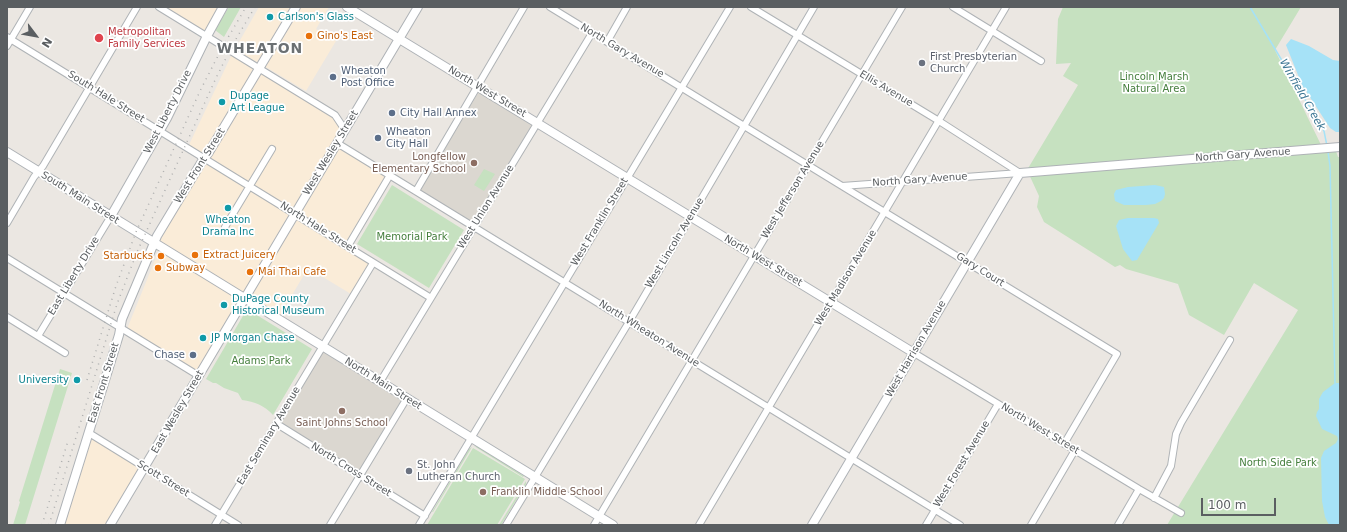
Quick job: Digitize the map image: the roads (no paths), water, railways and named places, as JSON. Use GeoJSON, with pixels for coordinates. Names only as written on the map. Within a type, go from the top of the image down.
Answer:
{"type":"FeatureCollection","features":[{"type":"Feature","properties":{"kind":"street"},"geometry":{"type":"LineString","coordinates":[[7,46],[9,38],[30,7]]}},
{"type":"Feature","properties":{"kind":"street"},"geometry":{"type":"LineString","coordinates":[[7,223],[137,7]]}},
{"type":"Feature","properties":{"kind":"street"},"geometry":{"type":"LineString","coordinates":[[159,7],[335,115],[345,130]]}},
{"type":"Feature","properties":{"kind":"street","name":"West Liberty Drive"},"geometry":{"type":"LineString","coordinates":[[111,216],[160,131],[223,7]]}},
{"type":"Feature","properties":{"kind":"street","name":"West Front Street"},"geometry":{"type":"LineString","coordinates":[[154,243],[296,7]]}},
{"type":"Feature","properties":{"kind":"street","name":"North West Street"},"geometry":{"type":"LineString","coordinates":[[347,7],[831,303],[1181,513]]}},
{"type":"Feature","properties":{"kind":"street","name":"West Wesley Street"},"geometry":{"type":"LineString","coordinates":[[244,298],[418,7]]}},
{"type":"Feature","properties":{"kind":"street"},"geometry":{"type":"LineString","coordinates":[[416,191],[524,7]]}},
{"type":"Feature","properties":{"kind":"street","name":"North Gary Avenue"},"geometry":{"type":"LineString","coordinates":[[550,7],[842,186],[1337,148]]}},
{"type":"Feature","properties":{"kind":"street"},"geometry":{"type":"LineString","coordinates":[[607,42],[627,7]]}},
{"type":"Feature","properties":{"kind":"street","name":"West Franklin Street"},"geometry":{"type":"LineString","coordinates":[[419,525],[730,7]]}},
{"type":"Feature","properties":{"kind":"street","name":"Ellis Avenue"},"geometry":{"type":"LineString","coordinates":[[751,7],[939,121],[1020,173]]}},
{"type":"Feature","properties":{"kind":"street","name":"West Lincoln Avenue"},"geometry":{"type":"LineString","coordinates":[[506,525],[629,322],[814,7]]}},
{"type":"Feature","properties":{"kind":"street","name":"West Jefferson Avenue"},"geometry":{"type":"LineString","coordinates":[[594,525],[902,7]]}},
{"type":"Feature","properties":{"kind":"street"},"geometry":{"type":"LineString","coordinates":[[953,7],[1041,61]]}},
{"type":"Feature","properties":{"kind":"street","name":"West Madison Avenue"},"geometry":{"type":"LineString","coordinates":[[698,525],[1006,7]]}},
{"type":"Feature","properties":{"kind":"street","name":"West Union Avenue"},"geometry":{"type":"LineString","coordinates":[[380,382],[592,33]]}},
{"type":"Feature","properties":{"kind":"street","name":"South Hale Street"},"geometry":{"type":"LineString","coordinates":[[9,38],[205,158]]}},
{"type":"Feature","properties":{"kind":"street","name":"North Wheaton Avenue"},"geometry":{"type":"LineString","coordinates":[[337,143],[960,525]]}},
{"type":"Feature","properties":{"kind":"street"},"geometry":{"type":"LineString","coordinates":[[225,227],[272,149]]}},
{"type":"Feature","properties":{"kind":"street","name":"South Main Street"},"geometry":{"type":"LineString","coordinates":[[7,152],[154,243]]}},
{"type":"Feature","properties":{"kind":"street","name":"North Hale Street"},"geometry":{"type":"LineString","coordinates":[[205,158],[431,298]]}},
{"type":"Feature","properties":{"kind":"street","name":"West Harrison Avenue"},"geometry":{"type":"LineString","coordinates":[[812,525],[1020,173]]}},
{"type":"Feature","properties":{"kind":"street"},"geometry":{"type":"LineString","coordinates":[[348,246],[390,175]]}},
{"type":"Feature","properties":{"kind":"street","name":"Gary Court"},"geometry":{"type":"LineString","coordinates":[[842,186],[1117,354],[1064,444]]}},
{"type":"Feature","properties":{"kind":"street","name":"East Liberty Drive"},"geometry":{"type":"LineString","coordinates":[[38,336],[111,216]]}},
{"type":"Feature","properties":{"kind":"street","name":"North Main Street"},"geometry":{"type":"LineString","coordinates":[[154,243],[613,525]]}},
{"type":"Feature","properties":{"kind":"street","name":"East Front Street"},"geometry":{"type":"LineString","coordinates":[[60,525],[119,335],[122,319],[154,243]]}},
{"type":"Feature","properties":{"kind":"street"},"geometry":{"type":"LineString","coordinates":[[7,258],[199,376]]}},
{"type":"Feature","properties":{"kind":"street","name":"East Seminary Avenue"},"geometry":{"type":"LineString","coordinates":[[215,525],[373,263]]}},
{"type":"Feature","properties":{"kind":"street","name":"East Wesley Street"},"geometry":{"type":"LineString","coordinates":[[110,525],[244,298]]}},
{"type":"Feature","properties":{"kind":"street"},"geometry":{"type":"LineString","coordinates":[[7,317],[65,353]]}},
{"type":"Feature","properties":{"kind":"street"},"geometry":{"type":"LineString","coordinates":[[1154,498],[1171,466],[1176,434],[1181,423],[1230,340]]}},
{"type":"Feature","properties":{"kind":"street"},"geometry":{"type":"LineString","coordinates":[[330,525],[407,398]]}},
{"type":"Feature","properties":{"kind":"street","name":"West Forest Avenue"},"geometry":{"type":"LineString","coordinates":[[926,525],[998,404]]}},
{"type":"Feature","properties":{"kind":"street","name":"North Cross Street"},"geometry":{"type":"LineString","coordinates":[[277,424],[424,516]]}},
{"type":"Feature","properties":{"kind":"street","name":"Scott Street"},"geometry":{"type":"LineString","coordinates":[[89,433],[238,525]]}},
{"type":"Feature","properties":{"kind":"street"},"geometry":{"type":"LineString","coordinates":[[1031,525],[1075,450]]}},
{"type":"Feature","properties":{"kind":"street"},"geometry":{"type":"LineString","coordinates":[[1118,525],[1139,489]]}},
{"type":"Feature","properties":{"kind":"water"},"geometry":{"type":"Polygon","coordinates":[[[1291,39],[1309,46],[1333,60],[1340,61],[1340,132],[1336,132],[1330,128],[1302,85],[1286,45],[1291,39]]]}},
{"type":"Feature","properties":{"kind":"water"},"geometry":{"type":"Polygon","coordinates":[[[1155,185],[1164,187],[1165,194],[1161,201],[1155,204],[1124,205],[1115,201],[1114,194],[1116,190],[1128,187],[1155,185]]]}},
{"type":"Feature","properties":{"kind":"water"},"geometry":{"type":"Polygon","coordinates":[[[1128,218],[1154,218],[1158,219],[1159,223],[1137,260],[1132,261],[1123,249],[1116,226],[1119,220],[1128,218]]]}},
{"type":"Feature","properties":{"kind":"water"},"geometry":{"type":"Polygon","coordinates":[[[1335,383],[1340,383],[1340,525],[1329,525],[1325,517],[1322,501],[1321,458],[1324,451],[1336,443],[1338,439],[1337,436],[1322,429],[1316,416],[1319,409],[1319,399],[1323,392],[1335,383]]]}},
{"type":"Feature","properties":{"kind":"waterway","name":"Winfield Creek"},"geometry":{"type":"LineString","coordinates":[[1250,7],[1324,131],[1327,146]]}},
{"type":"Feature","properties":{"kind":"waterway","name":"Winfield Creek"},"geometry":{"type":"LineString","coordinates":[[1328,152],[1330,166],[1335,383]]}},
{"type":"Feature","properties":{"kind":"railway"},"geometry":{"type":"LineString","coordinates":[[87,380],[116,286],[136,232],[200,91],[223,46],[246,7]]}},
{"type":"Feature","properties":{"kind":"railway"},"geometry":{"type":"LineString","coordinates":[[49,525],[117,304],[137,252],[216,78],[233,44],[255,7]]}},
{"type":"Feature","properties":{"kind":"railway"},"geometry":{"type":"LineString","coordinates":[[42,525],[68,441]]}},
{"type":"Feature","properties":{"kind":"place","name":"Carlson's Glass"},"geometry":{"type":"Point","coordinates":[270,17]}},
{"type":"Feature","properties":{"kind":"place","name":"Gino's East"},"geometry":{"type":"Point","coordinates":[309,36]}},
{"type":"Feature","properties":{"kind":"place","name":"Metropolitan Family Services"},"geometry":{"type":"Point","coordinates":[99,38]}},
{"type":"Feature","properties":{"kind":"place","name":"First Presbyterian Church"},"geometry":{"type":"Point","coordinates":[922,63]}},
{"type":"Feature","properties":{"kind":"place","name":"Wheaton Post Office"},"geometry":{"type":"Point","coordinates":[333,77]}},
{"type":"Feature","properties":{"kind":"place","name":"Dupage Art League"},"geometry":{"type":"Point","coordinates":[222,102]}},
{"type":"Feature","properties":{"kind":"place","name":"City Hall Annex"},"geometry":{"type":"Point","coordinates":[392,113]}},
{"type":"Feature","properties":{"kind":"place","name":"Wheaton City Hall"},"geometry":{"type":"Point","coordinates":[378,138]}},
{"type":"Feature","properties":{"kind":"place","name":"Longfellow Elementary School"},"geometry":{"type":"Point","coordinates":[474,163]}},
{"type":"Feature","properties":{"kind":"place","name":"Wheaton Drama Inc"},"geometry":{"type":"Point","coordinates":[228,208]}},
{"type":"Feature","properties":{"kind":"place","name":"Extract Juicery"},"geometry":{"type":"Point","coordinates":[195,255]}},
{"type":"Feature","properties":{"kind":"place","name":"Starbucks"},"geometry":{"type":"Point","coordinates":[161,256]}},
{"type":"Feature","properties":{"kind":"place","name":"Subway"},"geometry":{"type":"Point","coordinates":[158,268]}},
{"type":"Feature","properties":{"kind":"place","name":"Mai Thai Cafe"},"geometry":{"type":"Point","coordinates":[250,272]}},
{"type":"Feature","properties":{"kind":"place","name":"DuPage County Historical Museum"},"geometry":{"type":"Point","coordinates":[224,305]}},
{"type":"Feature","properties":{"kind":"place","name":"JP Morgan Chase"},"geometry":{"type":"Point","coordinates":[203,338]}},
{"type":"Feature","properties":{"kind":"place","name":"Chase"},"geometry":{"type":"Point","coordinates":[193,355]}},
{"type":"Feature","properties":{"kind":"place","name":"University"},"geometry":{"type":"Point","coordinates":[77,380]}},
{"type":"Feature","properties":{"kind":"place","name":"Saint Johns School"},"geometry":{"type":"Point","coordinates":[342,411]}},
{"type":"Feature","properties":{"kind":"place","name":"St. John Lutheran Church"},"geometry":{"type":"Point","coordinates":[409,471]}},
{"type":"Feature","properties":{"kind":"place","name":"Franklin Middle School"},"geometry":{"type":"Point","coordinates":[483,492]}},
{"type":"Feature","properties":{"kind":"district","name":"WHEATON"},"geometry":{"type":"Point","coordinates":[260,49]}},
{"type":"Feature","properties":{"kind":"park label","name":"Lincoln Marsh Natural Area"},"geometry":{"type":"Point","coordinates":[1154,82]}},
{"type":"Feature","properties":{"kind":"park label","name":"Memorial Park"},"geometry":{"type":"Point","coordinates":[412,237]}},
{"type":"Feature","properties":{"kind":"park label","name":"Adams Park"},"geometry":{"type":"Point","coordinates":[261,361]}},
{"type":"Feature","properties":{"kind":"park label","name":"North Side Park"},"geometry":{"type":"Point","coordinates":[1278,463]}}]}
